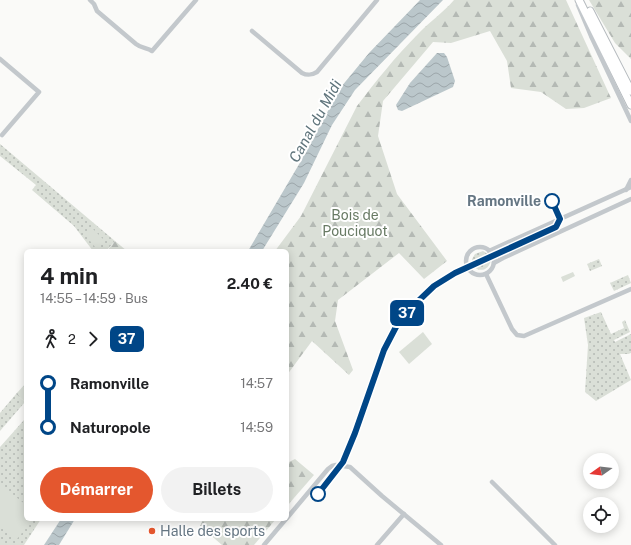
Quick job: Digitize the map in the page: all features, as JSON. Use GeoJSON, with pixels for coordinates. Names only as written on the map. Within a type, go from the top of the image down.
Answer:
{"type":"FeatureCollection","features":[{"type":"Feature","properties":{"kind":"main road"},"geometry":{"type":"LineString","coordinates":[[577,0],[631,105]]}},
{"type":"Feature","properties":{"kind":"main road"},"geometry":{"type":"LineString","coordinates":[[584,0],[631,91]]}},
{"type":"Feature","properties":{"kind":"main road"},"geometry":{"type":"LineString","coordinates":[[599,28],[610,44],[631,82]]}},
{"type":"Feature","properties":{"kind":"street"},"geometry":{"type":"LineString","coordinates":[[90,0],[94,4],[97,11],[136,44],[142,48],[152,51],[196,0]]}},
{"type":"Feature","properties":{"kind":"street"},"geometry":{"type":"LineString","coordinates":[[252,31],[302,73],[306,75],[312,74],[317,72],[377,0]]}},
{"type":"Feature","properties":{"kind":"street"},"geometry":{"type":"LineString","coordinates":[[577,0],[591,36],[631,121]]}},
{"type":"Feature","properties":{"kind":"street"},"geometry":{"type":"LineString","coordinates":[[0,59],[39,92],[2,135]]}},
{"type":"Feature","properties":{"kind":"street"},"geometry":{"type":"LineString","coordinates":[[626,190],[631,180]]}},
{"type":"Feature","properties":{"kind":"street"},"geometry":{"type":"LineString","coordinates":[[489,251],[631,187]]}},
{"type":"Feature","properties":{"kind":"street"},"geometry":{"type":"LineString","coordinates":[[494,263],[506,256],[631,199]]}},
{"type":"Feature","properties":{"kind":"street"},"geometry":{"type":"LineString","coordinates":[[476,248],[483,248],[489,251],[494,258],[494,263],[492,268],[486,274],[478,275],[468,267],[467,261],[470,252],[476,248]]}},
{"type":"Feature","properties":{"kind":"street"},"geometry":{"type":"LineString","coordinates":[[486,274],[512,329],[517,336],[546,327],[631,289]]}},
{"type":"Feature","properties":{"kind":"street"},"geometry":{"type":"LineString","coordinates":[[289,516],[328,469],[332,466],[340,465],[352,469],[441,545]]}},
{"type":"Feature","properties":{"kind":"street"},"geometry":{"type":"LineString","coordinates":[[492,482],[555,545]]}},
{"type":"Feature","properties":{"kind":"street"},"geometry":{"type":"LineString","coordinates":[[377,545],[404,514]]}},
{"type":"Feature","properties":{"kind":"street"},"geometry":{"type":"LineString","coordinates":[[264,545],[284,521]]}},
{"type":"Feature","properties":{"kind":"green space","name":"Bois de Pouciquot"},"geometry":{"type":"Polygon","coordinates":[[[454,0],[566,0],[611,98],[584,108],[566,109],[541,92],[511,88],[507,61],[490,31],[451,43],[433,42],[383,101],[378,136],[397,194],[447,261],[424,279],[399,253],[338,300],[335,321],[353,370],[349,375],[312,341],[289,372],[289,249],[276,249],[301,216],[357,106],[402,51],[454,0]]]}},
{"type":"Feature","properties":{"kind":"green space"},"geometry":{"type":"Polygon","coordinates":[[[589,0],[631,0],[631,59],[615,43],[589,0]]]}},
{"type":"Feature","properties":{"kind":"green space"},"geometry":{"type":"Polygon","coordinates":[[[0,144],[115,241],[108,249],[91,249],[74,226],[32,190],[36,185],[0,156],[0,144]]]}},
{"type":"Feature","properties":{"kind":"green space"},"geometry":{"type":"Polygon","coordinates":[[[93,229],[104,240],[95,247],[86,236],[93,229]]]}},
{"type":"Feature","properties":{"kind":"green space"},"geometry":{"type":"Polygon","coordinates":[[[115,241],[125,249],[109,249],[115,241]]]}},
{"type":"Feature","properties":{"kind":"green space"},"geometry":{"type":"Polygon","coordinates":[[[483,251],[488,254],[472,262],[475,254],[483,251]]]}},
{"type":"Feature","properties":{"kind":"green space"},"geometry":{"type":"Polygon","coordinates":[[[599,259],[602,266],[590,271],[587,264],[599,259]]]}},
{"type":"Feature","properties":{"kind":"green space"},"geometry":{"type":"Polygon","coordinates":[[[491,260],[489,266],[485,269],[480,270],[474,267],[491,260]]]}},
{"type":"Feature","properties":{"kind":"green space"},"geometry":{"type":"Polygon","coordinates":[[[573,272],[575,276],[563,282],[561,277],[573,272]]]}},
{"type":"Feature","properties":{"kind":"green space"},"geometry":{"type":"Polygon","coordinates":[[[628,275],[631,283],[614,291],[610,283],[628,275]]]}},
{"type":"Feature","properties":{"kind":"green space"},"geometry":{"type":"Polygon","coordinates":[[[601,312],[611,334],[624,328],[622,322],[625,320],[630,332],[614,340],[615,342],[631,334],[631,353],[620,354],[631,380],[596,401],[585,392],[588,345],[584,318],[601,312]]]}},
{"type":"Feature","properties":{"kind":"green space"},"geometry":{"type":"Polygon","coordinates":[[[423,332],[432,344],[409,364],[399,352],[423,332]]]}},
{"type":"Feature","properties":{"kind":"green space"},"geometry":{"type":"Polygon","coordinates":[[[24,385],[24,401],[16,394],[24,385]]]}},
{"type":"Feature","properties":{"kind":"green space"},"geometry":{"type":"Polygon","coordinates":[[[16,394],[24,401],[24,403],[0,431],[0,413],[16,394]]]}},
{"type":"Feature","properties":{"kind":"green space"},"geometry":{"type":"Polygon","coordinates":[[[24,420],[24,521],[40,521],[24,545],[0,545],[0,447],[24,420]]]}},
{"type":"Feature","properties":{"kind":"green space"},"geometry":{"type":"Polygon","coordinates":[[[295,459],[314,475],[289,504],[289,462],[295,459]]]}},
{"type":"Feature","properties":{"kind":"green space"},"geometry":{"type":"Polygon","coordinates":[[[0,484],[24,503],[24,521],[31,521],[17,539],[0,524],[0,484]]]}},
{"type":"Feature","properties":{"kind":"green space"},"geometry":{"type":"Polygon","coordinates":[[[202,521],[274,521],[254,545],[222,545],[200,526],[202,521]]]}},
{"type":"Feature","properties":{"kind":"water"},"geometry":{"type":"Polygon","coordinates":[[[420,0],[443,0],[355,90],[332,125],[304,183],[263,249],[249,249],[298,166],[341,87],[369,53],[420,0]]]}},
{"type":"Feature","properties":{"kind":"water"},"geometry":{"type":"Polygon","coordinates":[[[437,53],[444,53],[447,57],[455,81],[453,87],[402,111],[398,110],[396,105],[410,83],[437,53]]]}},
{"type":"Feature","properties":{"kind":"water"},"geometry":{"type":"Polygon","coordinates":[[[60,521],[74,521],[59,545],[44,545],[60,521]]]}},
{"type":"Feature","properties":{"kind":"bus line","name":"37"},"geometry":{"type":"LineString","coordinates":[[318,494],[343,462],[355,433],[380,358],[397,325],[425,294],[434,286],[455,273],[556,227],[560,219],[552,201]]}},
{"type":"Feature","properties":{"kind":"place","name":"Ramonville"},"geometry":{"type":"Point","coordinates":[552,201]}},
{"type":"Feature","properties":{"kind":"place","name":"Halle des sports"},"geometry":{"type":"Point","coordinates":[152,531]}},
{"type":"Feature","properties":{"kind":"water label","name":"Canal du Midi"},"geometry":{"type":"Point","coordinates":[315,121]}}]}
